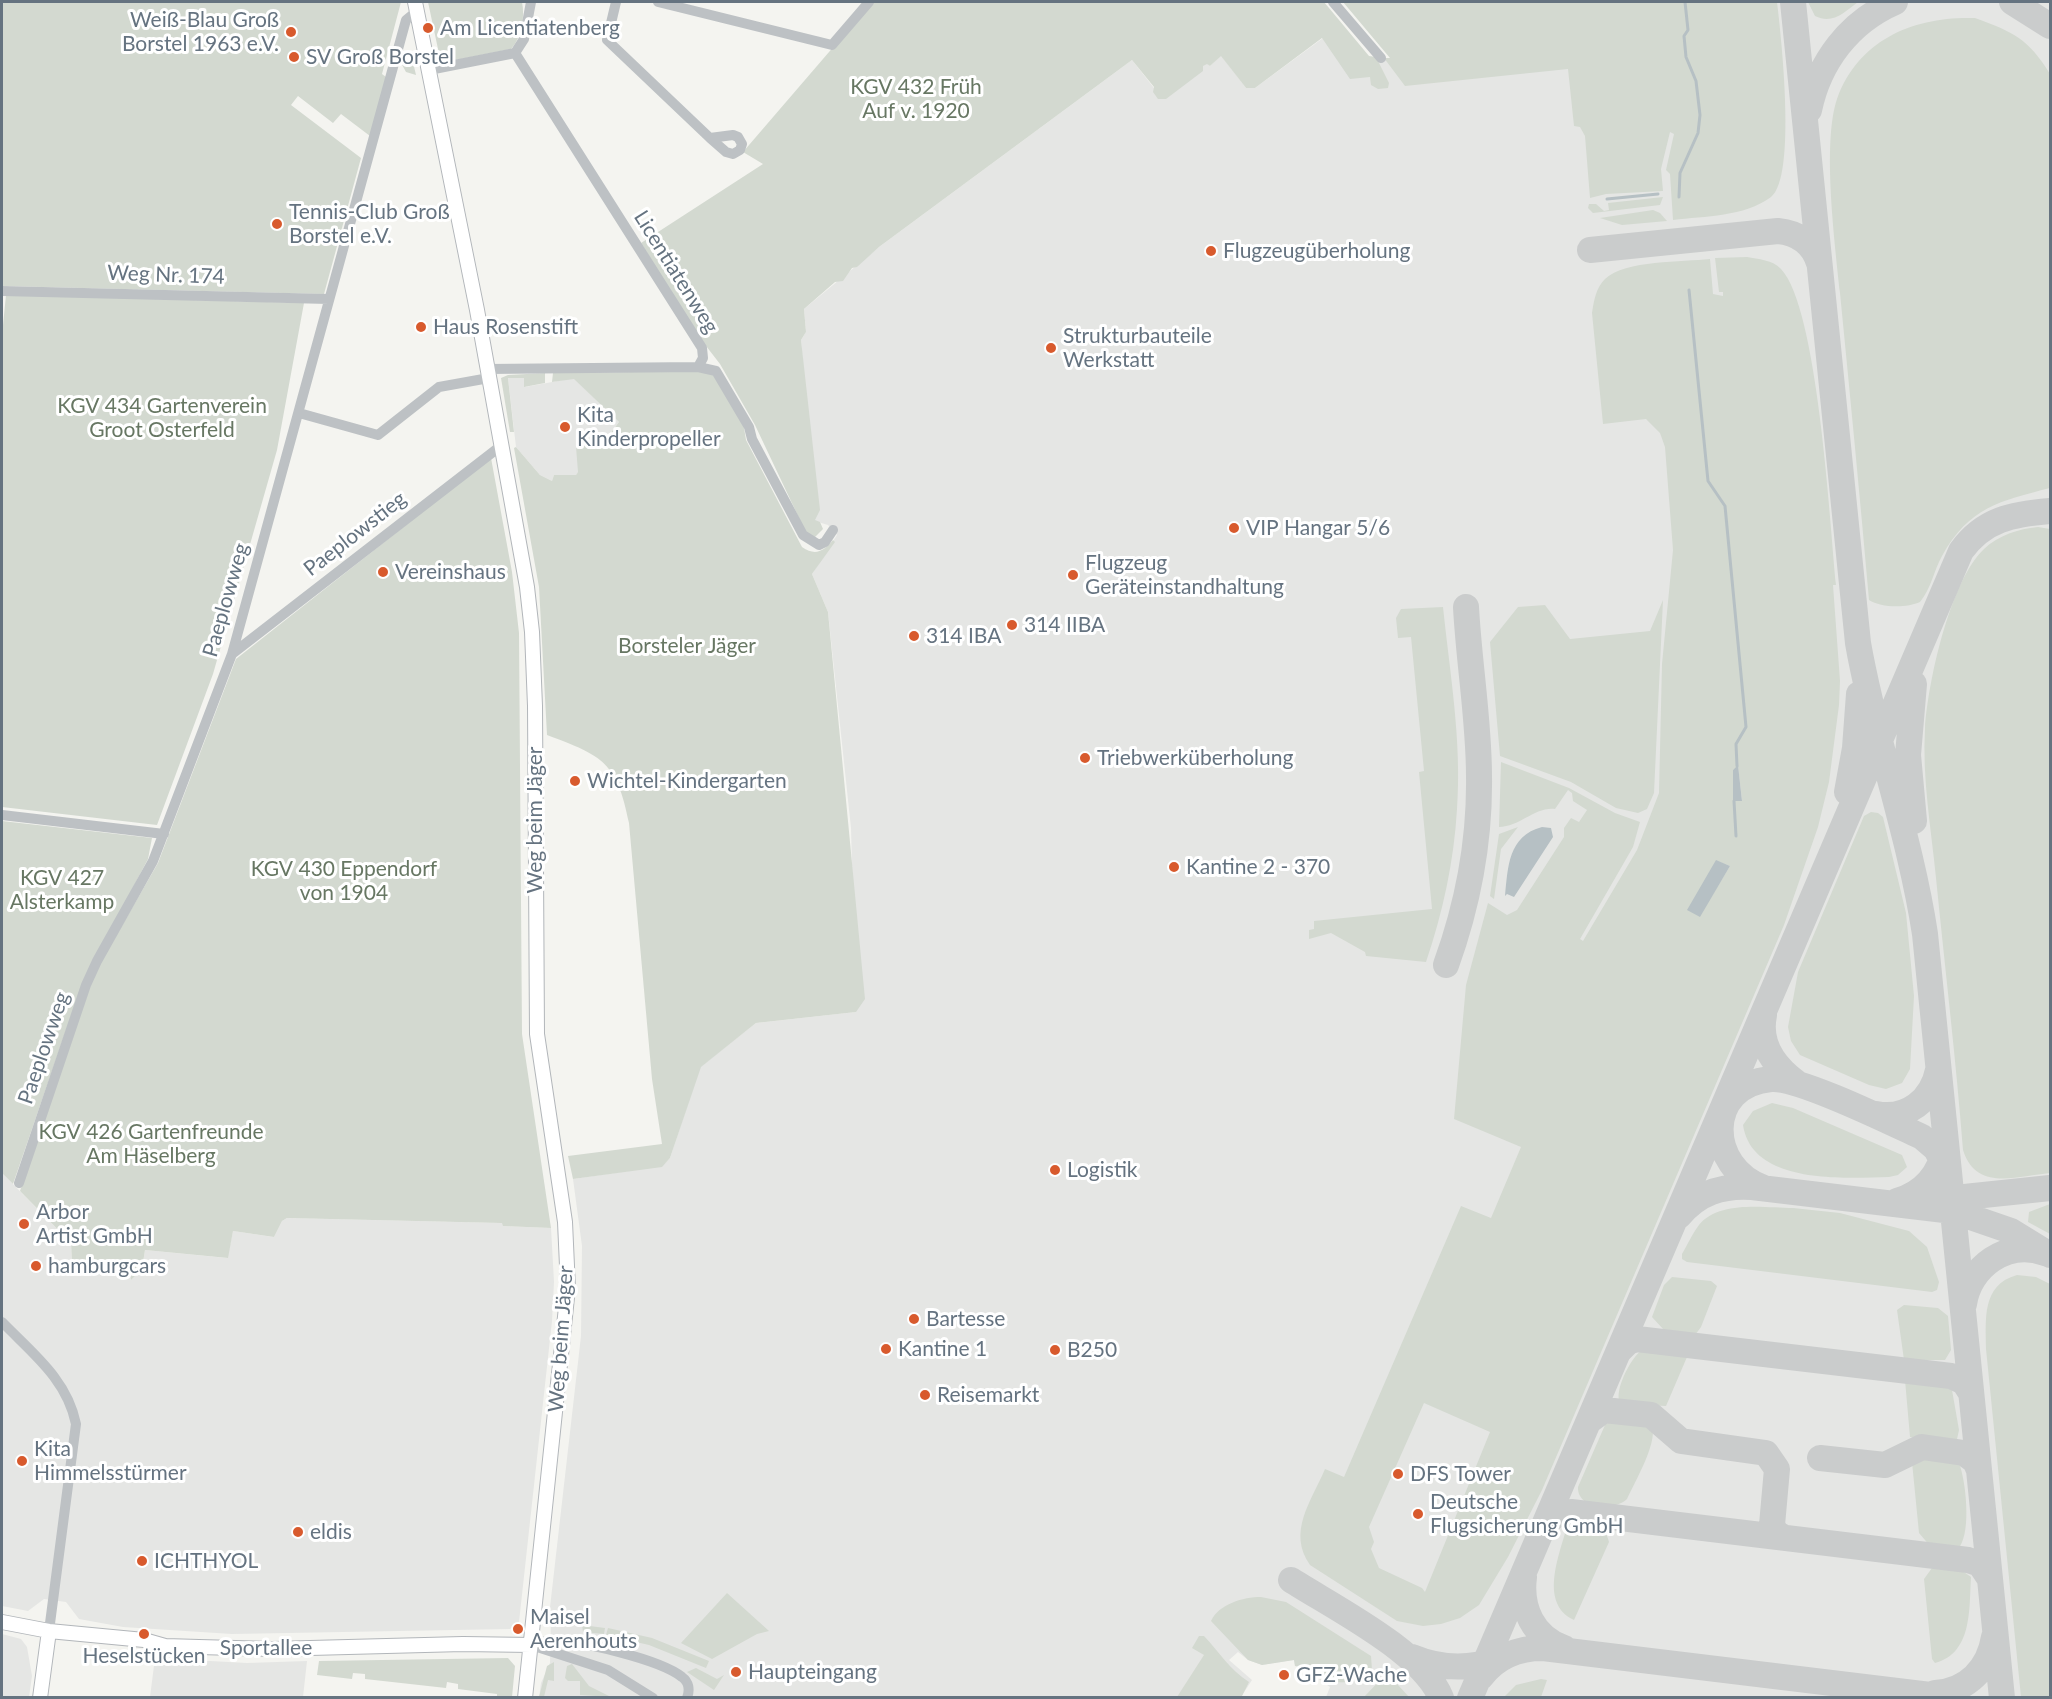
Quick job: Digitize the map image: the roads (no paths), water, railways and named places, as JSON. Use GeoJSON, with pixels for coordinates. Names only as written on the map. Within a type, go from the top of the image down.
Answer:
{"type":"FeatureCollection","features":[{"type":"Feature","properties":{"kind":"street"},"geometry":{"type":"LineString","coordinates":[[429,70],[515,53],[524,39],[531,2]]}},
{"type":"Feature","properties":{"kind":"street"},"geometry":{"type":"LineString","coordinates":[[616,2],[607,40],[710,138]]}},
{"type":"Feature","properties":{"kind":"street"},"geometry":{"type":"LineString","coordinates":[[658,2],[832,45],[869,2]]}},
{"type":"Feature","properties":{"kind":"street"},"geometry":{"type":"LineString","coordinates":[[1333,2],[1381,58]]}},
{"type":"Feature","properties":{"kind":"street","name":"Weg beim Jäger"},"geometry":{"type":"LineString","coordinates":[[416,6],[502,445],[527,587],[532,632],[537,1034],[565,1222],[568,1288],[525,1698]]}},
{"type":"Feature","properties":{"kind":"street","name":"Paeplowweg"},"geometry":{"type":"LineString","coordinates":[[19,1183],[86,985],[97,960],[153,861],[232,654],[406,20],[416,6]]}},
{"type":"Feature","properties":{"kind":"street","name":"Licentiatenweg"},"geometry":{"type":"LineString","coordinates":[[515,53],[702,348],[703,358],[698,367],[716,371],[749,427],[752,440],[803,536],[819,544],[825,542],[833,530]]}},
{"type":"Feature","properties":{"kind":"street","name":"Weg Nr. 174"},"geometry":{"type":"LineString","coordinates":[[2,291],[329,299]]}},
{"type":"Feature","properties":{"kind":"street"},"geometry":{"type":"LineString","coordinates":[[299,413],[378,435],[439,387],[488,374],[698,367]]}},
{"type":"Feature","properties":{"kind":"street","name":"Paeplowstieg"},"geometry":{"type":"LineString","coordinates":[[232,654],[502,445]]}},
{"type":"Feature","properties":{"kind":"street"},"geometry":{"type":"LineString","coordinates":[[2,815],[164,834]]}},
{"type":"Feature","properties":{"kind":"street"},"geometry":{"type":"LineString","coordinates":[[2,1322],[61,1384],[69,1398],[76,1424],[40,1698]]}},
{"type":"Feature","properties":{"kind":"street","name":"Sportallee"},"geometry":{"type":"LineString","coordinates":[[2,1623],[49,1631],[144,1640],[165,1646],[237,1649],[506,1643],[531,1645]]}},
{"type":"Feature","properties":{"kind":"street"},"geometry":{"type":"LineString","coordinates":[[531,1645],[547,1641],[564,1642],[641,1659],[681,1676],[688,1687],[687,1698]]}},
{"type":"Feature","properties":{"kind":"street"},"geometry":{"type":"LineString","coordinates":[[531,1645],[608,1670],[653,1698]]}},
{"type":"Feature","properties":{"kind":"waterway"},"geometry":{"type":"LineString","coordinates":[[1679,197],[1680,173],[1698,133],[1700,115],[1696,81],[1686,57],[1684,36],[1688,30],[1685,2]]}},
{"type":"Feature","properties":{"kind":"waterway"},"geometry":{"type":"LineString","coordinates":[[1607,199],[1658,194]]}},
{"type":"Feature","properties":{"kind":"waterway"},"geometry":{"type":"LineString","coordinates":[[1689,290],[1708,481],[1725,506],[1746,727],[1736,744],[1737,766]]}},
{"type":"Feature","properties":{"kind":"waterway"},"geometry":{"type":"LineString","coordinates":[[1734,801],[1736,836]]}},
{"type":"Feature","properties":{"kind":"place","name":"Am Licentiatenberg"},"geometry":{"type":"Point","coordinates":[428,28]}},
{"type":"Feature","properties":{"kind":"place","name":"Weiß-Blau Groß Borstel 1963 e.V."},"geometry":{"type":"Point","coordinates":[291,32]}},
{"type":"Feature","properties":{"kind":"place","name":"SV Groß Borstel"},"geometry":{"type":"Point","coordinates":[294,57]}},
{"type":"Feature","properties":{"kind":"place","name":"Tennis-Club Groß Borstel e.V."},"geometry":{"type":"Point","coordinates":[277,224]}},
{"type":"Feature","properties":{"kind":"place","name":"Flugzeugüberholung"},"geometry":{"type":"Point","coordinates":[1211,251]}},
{"type":"Feature","properties":{"kind":"place","name":"Haus Rosenstift"},"geometry":{"type":"Point","coordinates":[421,327]}},
{"type":"Feature","properties":{"kind":"place","name":"Strukturbauteile Werkstatt"},"geometry":{"type":"Point","coordinates":[1051,348]}},
{"type":"Feature","properties":{"kind":"place","name":"Kita Kinderpropeller"},"geometry":{"type":"Point","coordinates":[565,427]}},
{"type":"Feature","properties":{"kind":"place","name":"VIP Hangar 5/6"},"geometry":{"type":"Point","coordinates":[1234,528]}},
{"type":"Feature","properties":{"kind":"place","name":"Vereinshaus"},"geometry":{"type":"Point","coordinates":[383,572]}},
{"type":"Feature","properties":{"kind":"place","name":"Flugzeug Geräteinstandhaltung"},"geometry":{"type":"Point","coordinates":[1073,575]}},
{"type":"Feature","properties":{"kind":"place","name":"314 IIBA"},"geometry":{"type":"Point","coordinates":[1012,625]}},
{"type":"Feature","properties":{"kind":"place","name":"314 IBA"},"geometry":{"type":"Point","coordinates":[914,636]}},
{"type":"Feature","properties":{"kind":"place","name":"Triebwerküberholung"},"geometry":{"type":"Point","coordinates":[1085,758]}},
{"type":"Feature","properties":{"kind":"place","name":"Wichtel-Kindergarten"},"geometry":{"type":"Point","coordinates":[575,781]}},
{"type":"Feature","properties":{"kind":"place","name":"Kantine 2 - 370"},"geometry":{"type":"Point","coordinates":[1174,867]}},
{"type":"Feature","properties":{"kind":"place","name":"Logistik"},"geometry":{"type":"Point","coordinates":[1055,1170]}},
{"type":"Feature","properties":{"kind":"place","name":"Arbor Artist GmbH"},"geometry":{"type":"Point","coordinates":[24,1224]}},
{"type":"Feature","properties":{"kind":"place","name":"hamburgcars"},"geometry":{"type":"Point","coordinates":[36,1266]}},
{"type":"Feature","properties":{"kind":"place","name":"Bartesse"},"geometry":{"type":"Point","coordinates":[914,1319]}},
{"type":"Feature","properties":{"kind":"place","name":"Kantine 1"},"geometry":{"type":"Point","coordinates":[886,1349]}},
{"type":"Feature","properties":{"kind":"place","name":"B250"},"geometry":{"type":"Point","coordinates":[1055,1350]}},
{"type":"Feature","properties":{"kind":"place","name":"Reisemarkt"},"geometry":{"type":"Point","coordinates":[925,1395]}},
{"type":"Feature","properties":{"kind":"place","name":"Kita Himmelsstürmer"},"geometry":{"type":"Point","coordinates":[22,1461]}},
{"type":"Feature","properties":{"kind":"place","name":"DFS Tower"},"geometry":{"type":"Point","coordinates":[1398,1474]}},
{"type":"Feature","properties":{"kind":"place","name":"Deutsche Flugsicherung GmbH"},"geometry":{"type":"Point","coordinates":[1418,1514]}},
{"type":"Feature","properties":{"kind":"place","name":"eldis"},"geometry":{"type":"Point","coordinates":[298,1532]}},
{"type":"Feature","properties":{"kind":"place","name":"ICHTHYOL"},"geometry":{"type":"Point","coordinates":[142,1561]}},
{"type":"Feature","properties":{"kind":"place","name":"Maisel Aerenhouts"},"geometry":{"type":"Point","coordinates":[518,1629]}},
{"type":"Feature","properties":{"kind":"place","name":"Heselstücken"},"geometry":{"type":"Point","coordinates":[144,1634]}},
{"type":"Feature","properties":{"kind":"place","name":"Haupteingang"},"geometry":{"type":"Point","coordinates":[736,1672]}},
{"type":"Feature","properties":{"kind":"place","name":"GFZ-Wache"},"geometry":{"type":"Point","coordinates":[1284,1675]}},
{"type":"Feature","properties":{"kind":"park label","name":"KGV 432 Früh Auf v. 1920"},"geometry":{"type":"Point","coordinates":[916,99]}},
{"type":"Feature","properties":{"kind":"park label","name":"KGV 434 Gartenverein Groot Osterfeld"},"geometry":{"type":"Point","coordinates":[162,418]}},
{"type":"Feature","properties":{"kind":"park label","name":"Borsteler Jäger"},"geometry":{"type":"Point","coordinates":[687,646]}},
{"type":"Feature","properties":{"kind":"park label","name":"KGV 430 Eppendorf von 1904"},"geometry":{"type":"Point","coordinates":[344,881]}},
{"type":"Feature","properties":{"kind":"park label","name":"KGV 427 Alsterkamp"},"geometry":{"type":"Point","coordinates":[62,890]}},
{"type":"Feature","properties":{"kind":"park label","name":"KGV 426 Gartenfreunde Am Häselberg"},"geometry":{"type":"Point","coordinates":[151,1144]}}]}
